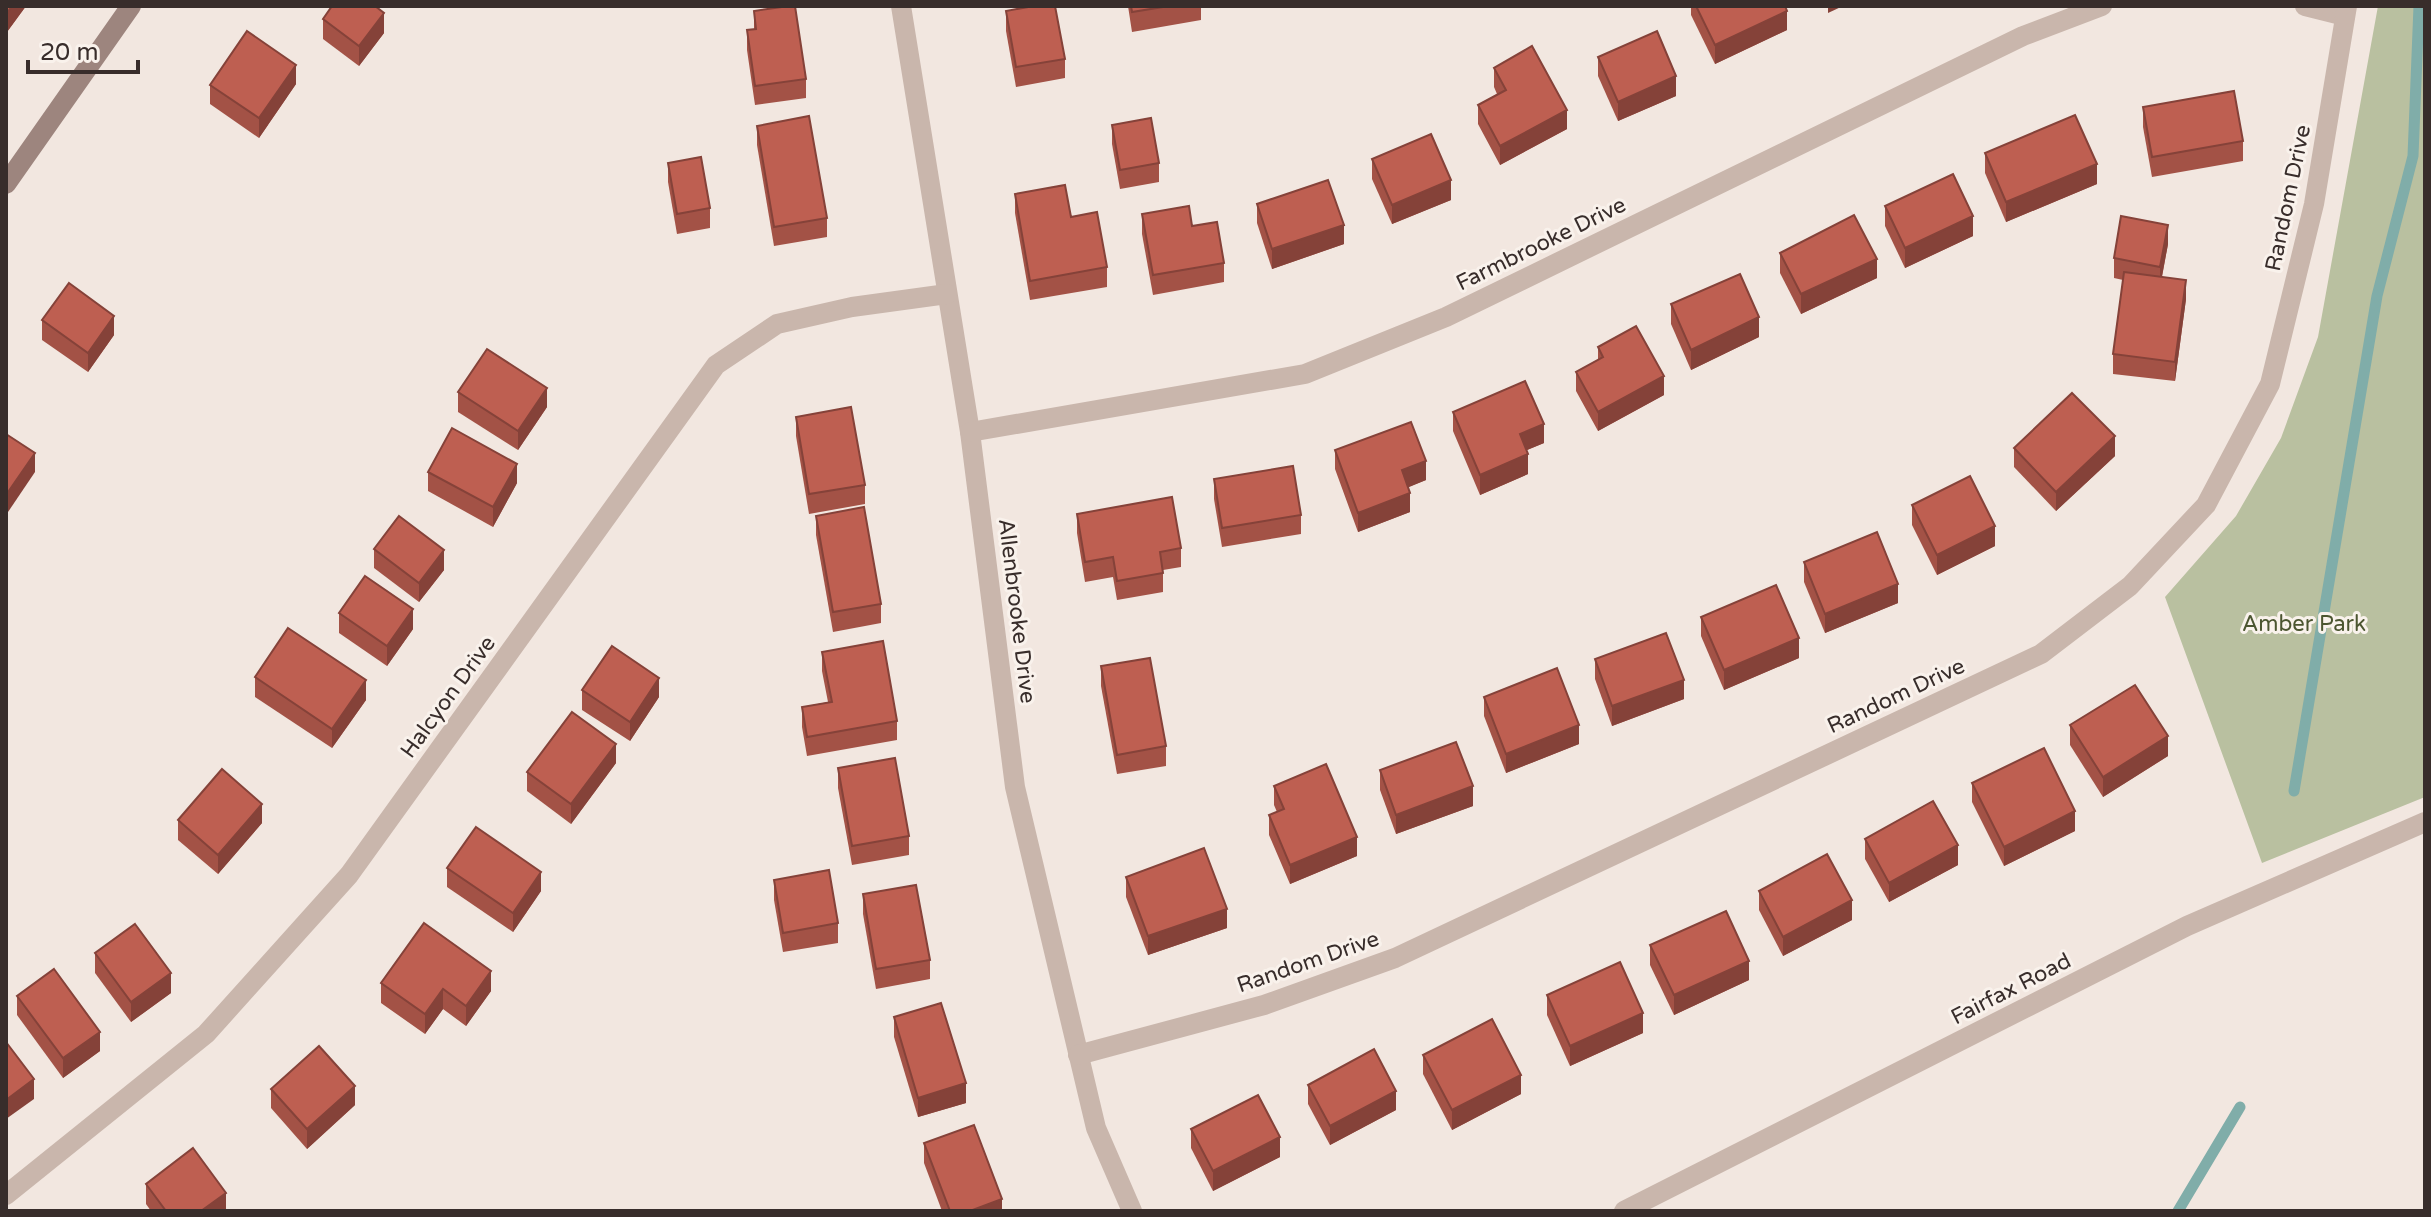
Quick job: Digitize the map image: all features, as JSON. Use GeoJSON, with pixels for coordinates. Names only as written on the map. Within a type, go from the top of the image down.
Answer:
{"type":"FeatureCollection","features":[{"type":"Feature","properties":{"kind":"main road"},"geometry":{"type":"LineString","coordinates":[[6,184],[131,6]]}},
{"type":"Feature","properties":{"kind":"street","name":"Allenbrooke Drive"},"geometry":{"type":"LineString","coordinates":[[901,6],[970,432],[1015,787],[1096,1128],[1132,1211]]}},
{"type":"Feature","properties":{"kind":"street","name":"Farmbrooke Drive"},"geometry":{"type":"LineString","coordinates":[[970,432],[1305,374],[1446,317],[2023,36],[2102,6]]}},
{"type":"Feature","properties":{"kind":"street"},"geometry":{"type":"LineString","coordinates":[[2305,6],[2346,11]]}},
{"type":"Feature","properties":{"kind":"street","name":"Random Drive"},"geometry":{"type":"LineString","coordinates":[[1078,1055],[1264,1005],[1395,958],[2041,654],[2130,586],[2206,505],[2270,384],[2314,204],[2346,11]]}},
{"type":"Feature","properties":{"kind":"street","name":"Halcyon Drive"},"geometry":{"type":"LineString","coordinates":[[6,1195],[206,1034],[349,875],[716,365],[777,324],[852,307],[947,294]]}},
{"type":"Feature","properties":{"kind":"street","name":"Fairfax Road"},"geometry":{"type":"LineString","coordinates":[[1624,1211],[2187,926],[2425,822]]}},
{"type":"Feature","properties":{"kind":"green space","name":"Amber Park"},"geometry":{"type":"Polygon","coordinates":[[[2378,6],[2425,6],[2425,797],[2262,863],[2165,597],[2236,516],[2281,438],[2318,337],[2378,6]]]}},
{"type":"Feature","properties":{"kind":"building"},"geometry":{"type":"Polygon","coordinates":[[[332,6],[375,6],[384,13],[359,46],[323,19],[332,6]]]}},
{"type":"Feature","properties":{"kind":"building"},"geometry":{"type":"Polygon","coordinates":[[[795,6],[806,79],[755,86],[747,30],[756,29],[754,11],[795,6]]]}},
{"type":"Feature","properties":{"kind":"building"},"geometry":{"type":"Polygon","coordinates":[[[1055,6],[1065,59],[1016,67],[1006,11],[1055,6]]]}},
{"type":"Feature","properties":{"kind":"building"},"geometry":{"type":"Polygon","coordinates":[[[1131,6],[1169,6],[1132,12],[1131,6]]]}},
{"type":"Feature","properties":{"kind":"building"},"geometry":{"type":"Polygon","coordinates":[[[1696,6],[1785,6],[1787,11],[1715,45],[1696,6]]]}},
{"type":"Feature","properties":{"kind":"building"},"geometry":{"type":"Polygon","coordinates":[[[247,31],[296,65],[259,118],[210,85],[247,31]]]}},
{"type":"Feature","properties":{"kind":"building"},"geometry":{"type":"Polygon","coordinates":[[[1657,31],[1676,76],[1618,102],[1598,57],[1657,31]]]}},
{"type":"Feature","properties":{"kind":"building"},"geometry":{"type":"Polygon","coordinates":[[[1532,46],[1567,110],[1500,146],[1478,105],[1506,90],[1494,68],[1532,46]]]}},
{"type":"Feature","properties":{"kind":"building"},"geometry":{"type":"Polygon","coordinates":[[[2234,91],[2243,141],[2152,157],[2143,107],[2234,91]]]}},
{"type":"Feature","properties":{"kind":"building"},"geometry":{"type":"Polygon","coordinates":[[[2075,115],[2097,164],[2006,202],[1985,153],[2075,115]]]}},
{"type":"Feature","properties":{"kind":"building"},"geometry":{"type":"Polygon","coordinates":[[[809,116],[827,218],[774,227],[757,126],[809,116]]]}},
{"type":"Feature","properties":{"kind":"building"},"geometry":{"type":"Polygon","coordinates":[[[1151,118],[1159,163],[1120,170],[1112,125],[1151,118]]]}},
{"type":"Feature","properties":{"kind":"building"},"geometry":{"type":"Polygon","coordinates":[[[1431,134],[1451,180],[1392,205],[1372,159],[1431,134]]]}},
{"type":"Feature","properties":{"kind":"building"},"geometry":{"type":"Polygon","coordinates":[[[701,157],[710,208],[677,214],[668,163],[701,157]]]}},
{"type":"Feature","properties":{"kind":"building"},"geometry":{"type":"Polygon","coordinates":[[[1953,174],[1973,216],[1905,248],[1885,206],[1953,174]]]}},
{"type":"Feature","properties":{"kind":"building"},"geometry":{"type":"Polygon","coordinates":[[[1328,180],[1344,225],[1272,249],[1257,204],[1328,180]]]}},
{"type":"Feature","properties":{"kind":"building"},"geometry":{"type":"Polygon","coordinates":[[[1065,185],[1071,217],[1097,212],[1107,267],[1030,281],[1015,194],[1065,185]]]}},
{"type":"Feature","properties":{"kind":"building"},"geometry":{"type":"Polygon","coordinates":[[[1189,206],[1192,226],[1217,222],[1224,263],[1153,275],[1142,214],[1189,206]]]}},
{"type":"Feature","properties":{"kind":"building"},"geometry":{"type":"Polygon","coordinates":[[[1854,215],[1877,259],[1801,294],[1780,253],[1854,215]]]}},
{"type":"Feature","properties":{"kind":"building"},"geometry":{"type":"Polygon","coordinates":[[[2121,216],[2168,225],[2160,267],[2114,258],[2121,216]]]}},
{"type":"Feature","properties":{"kind":"building"},"geometry":{"type":"Polygon","coordinates":[[[2124,272],[2186,280],[2175,362],[2113,354],[2124,272]]]}},
{"type":"Feature","properties":{"kind":"building"},"geometry":{"type":"Polygon","coordinates":[[[1740,274],[1759,317],[1691,350],[1671,304],[1740,274]]]}},
{"type":"Feature","properties":{"kind":"building"},"geometry":{"type":"Polygon","coordinates":[[[69,283],[114,316],[88,353],[42,320],[69,283]]]}},
{"type":"Feature","properties":{"kind":"building"},"geometry":{"type":"Polygon","coordinates":[[[1636,326],[1664,376],[1598,412],[1576,372],[1603,357],[1598,347],[1636,326]]]}},
{"type":"Feature","properties":{"kind":"building"},"geometry":{"type":"Polygon","coordinates":[[[487,349],[547,388],[518,431],[458,392],[487,349]]]}},
{"type":"Feature","properties":{"kind":"building"},"geometry":{"type":"Polygon","coordinates":[[[1525,381],[1544,424],[1520,434],[1528,454],[1480,475],[1453,412],[1525,381]]]}},
{"type":"Feature","properties":{"kind":"building"},"geometry":{"type":"Polygon","coordinates":[[[2072,393],[2115,436],[2056,492],[2014,448],[2072,393]]]}},
{"type":"Feature","properties":{"kind":"building"},"geometry":{"type":"Polygon","coordinates":[[[851,407],[865,485],[809,494],[796,417],[851,407]]]}},
{"type":"Feature","properties":{"kind":"building"},"geometry":{"type":"Polygon","coordinates":[[[1411,422],[1426,461],[1402,470],[1410,493],[1358,513],[1335,450],[1411,422]]]}},
{"type":"Feature","properties":{"kind":"building"},"geometry":{"type":"Polygon","coordinates":[[[452,428],[517,464],[493,507],[428,472],[452,428]]]}},
{"type":"Feature","properties":{"kind":"building"},"geometry":{"type":"Polygon","coordinates":[[[6,434],[35,453],[6,495],[6,434]]]}},
{"type":"Feature","properties":{"kind":"building"},"geometry":{"type":"Polygon","coordinates":[[[1293,466],[1301,515],[1222,528],[1214,479],[1293,466]]]}},
{"type":"Feature","properties":{"kind":"building"},"geometry":{"type":"Polygon","coordinates":[[[1970,476],[1995,526],[1937,555],[1912,505],[1970,476]]]}},
{"type":"Feature","properties":{"kind":"building"},"geometry":{"type":"Polygon","coordinates":[[[1172,497],[1181,548],[1160,552],[1163,573],[1117,581],[1113,557],[1085,562],[1077,514],[1172,497]]]}},
{"type":"Feature","properties":{"kind":"building"},"geometry":{"type":"Polygon","coordinates":[[[864,507],[881,604],[833,612],[816,516],[864,507]]]}},
{"type":"Feature","properties":{"kind":"building"},"geometry":{"type":"Polygon","coordinates":[[[399,516],[444,550],[419,583],[374,549],[399,516]]]}},
{"type":"Feature","properties":{"kind":"building"},"geometry":{"type":"Polygon","coordinates":[[[1877,532],[1898,584],[1825,614],[1804,562],[1877,532]]]}},
{"type":"Feature","properties":{"kind":"building"},"geometry":{"type":"Polygon","coordinates":[[[365,576],[413,609],[387,646],[339,613],[365,576]]]}},
{"type":"Feature","properties":{"kind":"building"},"geometry":{"type":"Polygon","coordinates":[[[1776,585],[1799,638],[1724,670],[1701,617],[1776,585]]]}},
{"type":"Feature","properties":{"kind":"building"},"geometry":{"type":"Polygon","coordinates":[[[288,628],[366,680],[332,729],[255,677],[288,628]]]}},
{"type":"Feature","properties":{"kind":"building"},"geometry":{"type":"Polygon","coordinates":[[[1666,633],[1684,680],[1612,706],[1595,659],[1666,633]]]}},
{"type":"Feature","properties":{"kind":"building"},"geometry":{"type":"Polygon","coordinates":[[[883,641],[897,721],[807,737],[802,707],[832,702],[822,652],[883,641]]]}},
{"type":"Feature","properties":{"kind":"building"},"geometry":{"type":"Polygon","coordinates":[[[612,646],[659,678],[630,722],[582,690],[612,646]]]}},
{"type":"Feature","properties":{"kind":"building"},"geometry":{"type":"Polygon","coordinates":[[[1150,658],[1166,746],[1117,755],[1101,666],[1150,658]]]}},
{"type":"Feature","properties":{"kind":"building"},"geometry":{"type":"Polygon","coordinates":[[[1557,668],[1579,725],[1506,754],[1484,697],[1557,668]]]}},
{"type":"Feature","properties":{"kind":"building"},"geometry":{"type":"Polygon","coordinates":[[[2135,685],[2168,736],[2103,777],[2070,725],[2135,685]]]}},
{"type":"Feature","properties":{"kind":"building"},"geometry":{"type":"Polygon","coordinates":[[[572,712],[616,744],[571,804],[527,772],[572,712]]]}},
{"type":"Feature","properties":{"kind":"building"},"geometry":{"type":"Polygon","coordinates":[[[1456,742],[1473,786],[1396,815],[1380,770],[1456,742]]]}},
{"type":"Feature","properties":{"kind":"building"},"geometry":{"type":"Polygon","coordinates":[[[2044,748],[2075,811],[2004,847],[1972,783],[2044,748]]]}},
{"type":"Feature","properties":{"kind":"building"},"geometry":{"type":"Polygon","coordinates":[[[895,758],[909,836],[852,846],[838,768],[895,758]]]}},
{"type":"Feature","properties":{"kind":"building"},"geometry":{"type":"Polygon","coordinates":[[[1326,764],[1357,837],[1290,865],[1269,815],[1284,809],[1274,786],[1326,764]]]}},
{"type":"Feature","properties":{"kind":"building"},"geometry":{"type":"Polygon","coordinates":[[[222,769],[262,804],[218,855],[178,820],[222,769]]]}},
{"type":"Feature","properties":{"kind":"building"},"geometry":{"type":"Polygon","coordinates":[[[1933,801],[1958,845],[1889,883],[1865,839],[1933,801]]]}},
{"type":"Feature","properties":{"kind":"building"},"geometry":{"type":"Polygon","coordinates":[[[476,827],[541,872],[513,913],[447,868],[476,827]]]}},
{"type":"Feature","properties":{"kind":"building"},"geometry":{"type":"Polygon","coordinates":[[[1204,848],[1227,909],[1148,936],[1126,877],[1204,848]]]}},
{"type":"Feature","properties":{"kind":"building"},"geometry":{"type":"Polygon","coordinates":[[[1827,854],[1852,900],[1783,937],[1759,891],[1827,854]]]}},
{"type":"Feature","properties":{"kind":"building"},"geometry":{"type":"Polygon","coordinates":[[[829,870],[838,923],[783,933],[774,880],[829,870]]]}},
{"type":"Feature","properties":{"kind":"building"},"geometry":{"type":"Polygon","coordinates":[[[916,885],[930,960],[876,969],[863,894],[916,885]]]}},
{"type":"Feature","properties":{"kind":"building"},"geometry":{"type":"Polygon","coordinates":[[[1726,911],[1749,961],[1674,995],[1650,945],[1726,911]]]}},
{"type":"Feature","properties":{"kind":"building"},"geometry":{"type":"Polygon","coordinates":[[[424,923],[491,971],[466,1006],[443,989],[425,1014],[381,983],[424,923]]]}},
{"type":"Feature","properties":{"kind":"building"},"geometry":{"type":"Polygon","coordinates":[[[135,924],[171,973],[131,1002],[95,953],[135,924]]]}},
{"type":"Feature","properties":{"kind":"building"},"geometry":{"type":"Polygon","coordinates":[[[1620,962],[1643,1013],[1570,1046],[1547,995],[1620,962]]]}},
{"type":"Feature","properties":{"kind":"building"},"geometry":{"type":"Polygon","coordinates":[[[54,969],[100,1032],[63,1058],[17,996],[54,969]]]}},
{"type":"Feature","properties":{"kind":"building"},"geometry":{"type":"Polygon","coordinates":[[[941,1003],[966,1083],[918,1098],[894,1017],[941,1003]]]}},
{"type":"Feature","properties":{"kind":"building"},"geometry":{"type":"Polygon","coordinates":[[[1492,1019],[1521,1075],[1452,1110],[1423,1055],[1492,1019]]]}},
{"type":"Feature","properties":{"kind":"building"},"geometry":{"type":"Polygon","coordinates":[[[6,1042],[34,1079],[6,1100],[6,1042]]]}},
{"type":"Feature","properties":{"kind":"building"},"geometry":{"type":"Polygon","coordinates":[[[319,1046],[355,1086],[307,1129],[271,1089],[319,1046]]]}},
{"type":"Feature","properties":{"kind":"building"},"geometry":{"type":"Polygon","coordinates":[[[1374,1049],[1396,1091],[1330,1126],[1308,1085],[1374,1049]]]}},
{"type":"Feature","properties":{"kind":"building"},"geometry":{"type":"Polygon","coordinates":[[[1258,1095],[1280,1137],[1213,1171],[1191,1129],[1258,1095]]]}},
{"type":"Feature","properties":{"kind":"building"},"geometry":{"type":"Polygon","coordinates":[[[974,1125],[1002,1199],[970,1211],[950,1211],[924,1143],[974,1125]]]}},
{"type":"Feature","properties":{"kind":"building"},"geometry":{"type":"Polygon","coordinates":[[[193,1148],[226,1193],[201,1211],[166,1211],[146,1184],[193,1148]]]}},
{"type":"Feature","properties":{"kind":"waterway"},"geometry":{"type":"LineString","coordinates":[[2294,791],[2377,296],[2413,156],[2419,6]]}},
{"type":"Feature","properties":{"kind":"waterway"},"geometry":{"type":"LineString","coordinates":[[2178,1211],[2240,1107]]}}]}
